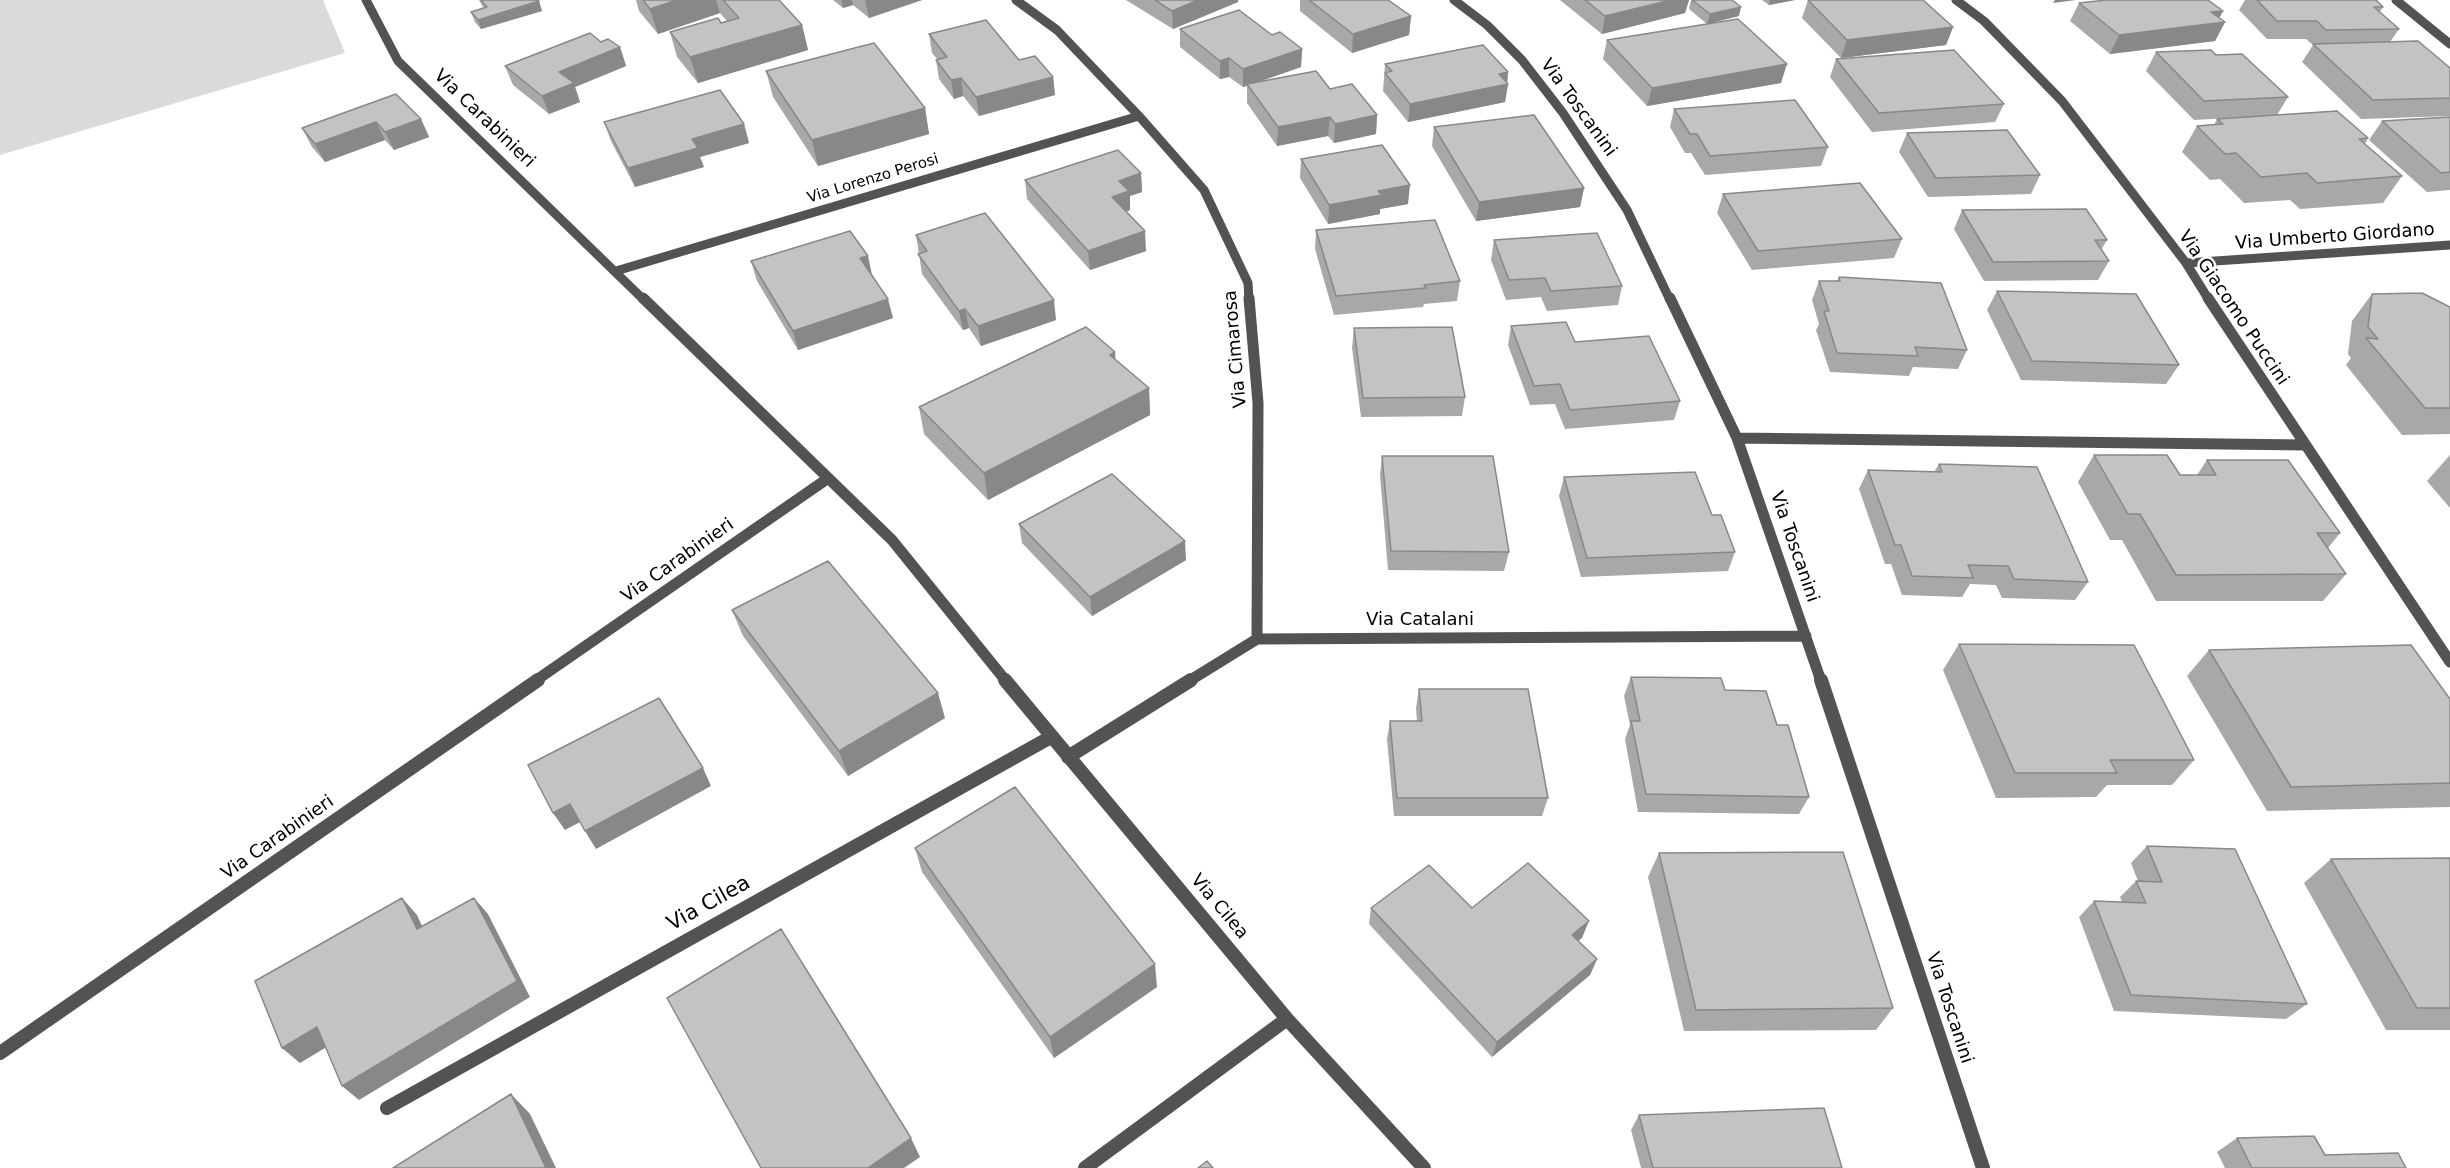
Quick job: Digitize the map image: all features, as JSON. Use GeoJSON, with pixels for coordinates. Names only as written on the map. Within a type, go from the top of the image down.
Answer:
{"type":"FeatureCollection","features":[{"type":"Feature","properties":{"kind":"street","name":"Via Carabinieri"},"geometry":{"type":"LineString","coordinates":[[0,1053],[827,479],[398,61],[366,0]]}},
{"type":"Feature","properties":{"kind":"street","name":"Via Cimarosa"},"geometry":{"type":"LineString","coordinates":[[1016,0],[1057,30],[1139,116],[1204,190],[1248,283],[1258,403],[1257,639]]}},
{"type":"Feature","properties":{"kind":"street","name":"Via Toscanini"},"geometry":{"type":"LineString","coordinates":[[1454,0],[1487,25],[1522,60],[1563,113],[1621,200],[1737,438],[1806,636],[1983,1168]]}},
{"type":"Feature","properties":{"kind":"street","name":"Via Giacomo Puccini"},"geometry":{"type":"LineString","coordinates":[[1956,0],[1984,21],[2062,101],[2186,263],[2239,348],[2450,662]]}},
{"type":"Feature","properties":{"kind":"street"},"geometry":{"type":"LineString","coordinates":[[2396,0],[2450,44]]}},
{"type":"Feature","properties":{"kind":"street","name":"Via Lorenzo Perosi"},"geometry":{"type":"LineString","coordinates":[[616,271],[1139,116]]}},
{"type":"Feature","properties":{"kind":"street","name":"Via Umberto Giordano"},"geometry":{"type":"LineString","coordinates":[[2186,263],[2450,245]]}},
{"type":"Feature","properties":{"kind":"street"},"geometry":{"type":"LineString","coordinates":[[1737,438],[2305,445]]}},
{"type":"Feature","properties":{"kind":"street","name":"Via Cilea"},"geometry":{"type":"LineString","coordinates":[[827,479],[892,540],[1051,737],[1287,1019],[1424,1168]]}},
{"type":"Feature","properties":{"kind":"street","name":"Via Catalani"},"geometry":{"type":"LineString","coordinates":[[1257,639],[1806,636]]}},
{"type":"Feature","properties":{"kind":"street"},"geometry":{"type":"LineString","coordinates":[[1068,757],[1257,639]]}},
{"type":"Feature","properties":{"kind":"street","name":"Via Cilea"},"geometry":{"type":"LineString","coordinates":[[387,1108],[1051,737]]}},
{"type":"Feature","properties":{"kind":"street"},"geometry":{"type":"LineString","coordinates":[[1085,1168],[1287,1019]]}},
{"type":"Feature","properties":{"kind":"shaded area"},"geometry":{"type":"Polygon","coordinates":[[[0,0],[323,0],[345,53],[0,155],[0,0]]]}},
{"type":"Feature","properties":{"kind":"building"},"geometry":{"type":"Polygon","coordinates":[[[481,0],[539,1],[478,20],[471,12],[487,7],[481,0]]]}},
{"type":"Feature","properties":{"kind":"building"},"geometry":{"type":"Polygon","coordinates":[[[643,0],[677,0],[650,9],[643,0]]]}},
{"type":"Feature","properties":{"kind":"building"},"geometry":{"type":"Polygon","coordinates":[[[723,0],[779,0],[802,25],[690,57],[670,32],[718,18],[721,23],[739,18],[723,0]]]}},
{"type":"Feature","properties":{"kind":"building"},"geometry":{"type":"Polygon","coordinates":[[[1155,0],[1198,0],[1172,11],[1155,0]]]}},
{"type":"Feature","properties":{"kind":"building"},"geometry":{"type":"Polygon","coordinates":[[[1309,0],[1388,0],[1411,16],[1353,34],[1309,0]]]}},
{"type":"Feature","properties":{"kind":"building"},"geometry":{"type":"Polygon","coordinates":[[[1585,0],[1671,0],[1605,16],[1585,0]]]}},
{"type":"Feature","properties":{"kind":"building"},"geometry":{"type":"Polygon","coordinates":[[[1692,0],[1732,0],[1741,7],[1710,14],[1692,0]]]}},
{"type":"Feature","properties":{"kind":"building"},"geometry":{"type":"Polygon","coordinates":[[[1808,0],[1923,0],[1953,27],[1847,40],[1808,0]]]}},
{"type":"Feature","properties":{"kind":"building"},"geometry":{"type":"Polygon","coordinates":[[[2106,0],[2208,0],[2223,11],[2211,12],[2225,22],[2119,35],[2079,3],[2106,0]]]}},
{"type":"Feature","properties":{"kind":"building"},"geometry":{"type":"Polygon","coordinates":[[[2257,0],[2376,0],[2383,7],[2374,7],[2399,29],[2326,30],[2317,21],[2277,21],[2257,0]]]}},
{"type":"Feature","properties":{"kind":"building"},"geometry":{"type":"Polygon","coordinates":[[[1239,10],[1272,35],[1280,32],[1302,49],[1243,69],[1229,58],[1220,61],[1180,29],[1239,10]]]}},
{"type":"Feature","properties":{"kind":"building"},"geometry":{"type":"Polygon","coordinates":[[[1738,19],[1787,64],[1652,88],[1607,40],[1738,19]]]}},
{"type":"Feature","properties":{"kind":"building"},"geometry":{"type":"Polygon","coordinates":[[[986,20],[1019,60],[1035,56],[1053,77],[976,97],[961,78],[951,80],[936,60],[947,57],[929,34],[986,20]]]}},
{"type":"Feature","properties":{"kind":"building"},"geometry":{"type":"Polygon","coordinates":[[[590,33],[601,42],[608,39],[620,47],[559,72],[574,83],[542,96],[505,66],[590,33]]]}},
{"type":"Feature","properties":{"kind":"building"},"geometry":{"type":"Polygon","coordinates":[[[2418,41],[2450,68],[2450,98],[2373,100],[2313,44],[2418,41]]]}},
{"type":"Feature","properties":{"kind":"building"},"geometry":{"type":"Polygon","coordinates":[[[874,43],[925,108],[812,140],[766,71],[874,43]]]}},
{"type":"Feature","properties":{"kind":"building"},"geometry":{"type":"Polygon","coordinates":[[[1483,45],[1508,72],[1499,74],[1508,84],[1410,104],[1385,73],[1392,71],[1385,64],[1483,45]]]}},
{"type":"Feature","properties":{"kind":"building"},"geometry":{"type":"Polygon","coordinates":[[[1954,50],[2004,104],[1879,113],[1836,59],[1954,50]]]}},
{"type":"Feature","properties":{"kind":"building"},"geometry":{"type":"Polygon","coordinates":[[[2211,50],[2216,55],[2242,54],[2288,97],[2204,101],[2156,52],[2211,50]]]}},
{"type":"Feature","properties":{"kind":"building"},"geometry":{"type":"Polygon","coordinates":[[[1316,71],[1330,89],[1352,84],[1377,115],[1335,124],[1330,117],[1278,127],[1247,84],[1316,71]]]}},
{"type":"Feature","properties":{"kind":"building"},"geometry":{"type":"Polygon","coordinates":[[[720,90],[744,124],[692,139],[698,148],[628,168],[604,122],[720,90]]]}},
{"type":"Feature","properties":{"kind":"building"},"geometry":{"type":"Polygon","coordinates":[[[396,94],[421,119],[385,132],[376,122],[315,144],[302,128],[396,94]]]}},
{"type":"Feature","properties":{"kind":"building"},"geometry":{"type":"Polygon","coordinates":[[[1795,100],[1828,147],[1710,156],[1697,134],[1690,134],[1674,109],[1795,100]]]}},
{"type":"Feature","properties":{"kind":"building"},"geometry":{"type":"Polygon","coordinates":[[[2337,111],[2368,138],[2359,139],[2402,176],[2317,183],[2307,173],[2261,177],[2236,153],[2225,154],[2197,126],[2223,124],[2217,119],[2337,111]]]}},
{"type":"Feature","properties":{"kind":"building"},"geometry":{"type":"Polygon","coordinates":[[[1534,115],[1584,188],[1479,202],[1434,127],[1534,115]]]}},
{"type":"Feature","properties":{"kind":"building"},"geometry":{"type":"Polygon","coordinates":[[[2450,117],[2450,172],[2441,173],[2382,121],[2450,117]]]}},
{"type":"Feature","properties":{"kind":"building"},"geometry":{"type":"Polygon","coordinates":[[[2007,130],[2040,175],[1936,178],[1907,133],[2007,130]]]}},
{"type":"Feature","properties":{"kind":"building"},"geometry":{"type":"Polygon","coordinates":[[[1382,145],[1410,185],[1378,191],[1382,195],[1329,205],[1301,159],[1382,145]]]}},
{"type":"Feature","properties":{"kind":"building"},"geometry":{"type":"Polygon","coordinates":[[[1118,150],[1141,173],[1119,181],[1129,191],[1112,197],[1145,231],[1088,251],[1025,180],[1118,150]]]}},
{"type":"Feature","properties":{"kind":"building"},"geometry":{"type":"Polygon","coordinates":[[[1860,183],[1902,239],[1758,251],[1723,194],[1860,183]]]}},
{"type":"Feature","properties":{"kind":"building"},"geometry":{"type":"Polygon","coordinates":[[[2086,209],[2107,240],[2095,240],[2109,261],[1993,262],[1962,210],[2086,209]]]}},
{"type":"Feature","properties":{"kind":"building"},"geometry":{"type":"Polygon","coordinates":[[[985,213],[1054,300],[978,326],[965,309],[959,311],[918,254],[927,251],[916,235],[985,213]]]}},
{"type":"Feature","properties":{"kind":"building"},"geometry":{"type":"Polygon","coordinates":[[[1435,220],[1460,281],[1424,285],[1426,288],[1336,296],[1316,230],[1435,220]]]}},
{"type":"Feature","properties":{"kind":"building"},"geometry":{"type":"Polygon","coordinates":[[[850,231],[868,256],[860,258],[888,299],[793,331],[751,261],[850,231]]]}},
{"type":"Feature","properties":{"kind":"building"},"geometry":{"type":"Polygon","coordinates":[[[1597,233],[1622,286],[1551,291],[1545,278],[1509,280],[1494,240],[1597,233]]]}},
{"type":"Feature","properties":{"kind":"building"},"geometry":{"type":"Polygon","coordinates":[[[1839,277],[1941,283],[1967,350],[1915,347],[1918,356],[1837,353],[1824,311],[1829,311],[1819,281],[1840,281],[1839,277]]]}},
{"type":"Feature","properties":{"kind":"building"},"geometry":{"type":"Polygon","coordinates":[[[1997,291],[2136,294],[2179,365],[2032,361],[1997,291]]]}},
{"type":"Feature","properties":{"kind":"building"},"geometry":{"type":"Polygon","coordinates":[[[2422,293],[2450,307],[2450,408],[2425,408],[2366,338],[2378,339],[2368,327],[2372,294],[2422,293]]]}},
{"type":"Feature","properties":{"kind":"building"},"geometry":{"type":"Polygon","coordinates":[[[1566,322],[1575,342],[1649,336],[1680,401],[1570,410],[1560,384],[1534,386],[1511,326],[1566,322]]]}},
{"type":"Feature","properties":{"kind":"building"},"geometry":{"type":"Polygon","coordinates":[[[1086,327],[1115,352],[1110,355],[1149,388],[984,473],[919,407],[1086,327]]]}},
{"type":"Feature","properties":{"kind":"building"},"geometry":{"type":"Polygon","coordinates":[[[1452,327],[1465,397],[1363,398],[1354,328],[1452,327]]]}},
{"type":"Feature","properties":{"kind":"building"},"geometry":{"type":"Polygon","coordinates":[[[2094,455],[2167,455],[2180,475],[2216,475],[2207,460],[2288,460],[2340,533],[2317,533],[2346,574],[2176,575],[2140,514],[2128,514],[2094,455]]]}},
{"type":"Feature","properties":{"kind":"building"},"geometry":{"type":"Polygon","coordinates":[[[1382,456],[1493,456],[1509,552],[1391,551],[1382,456]]]}},
{"type":"Feature","properties":{"kind":"building"},"geometry":{"type":"Polygon","coordinates":[[[1939,464],[2037,467],[2088,582],[2014,579],[2008,566],[1968,565],[1973,578],[1912,576],[1901,545],[1895,545],[1868,470],[1942,472],[1939,464]]]}},
{"type":"Feature","properties":{"kind":"building"},"geometry":{"type":"Polygon","coordinates":[[[1695,472],[1712,515],[1721,515],[1735,552],[1587,558],[1564,477],[1695,472]]]}},
{"type":"Feature","properties":{"kind":"building"},"geometry":{"type":"Polygon","coordinates":[[[1112,474],[1185,541],[1090,597],[1019,524],[1112,474]]]}},
{"type":"Feature","properties":{"kind":"building"},"geometry":{"type":"Polygon","coordinates":[[[828,561],[938,693],[839,751],[732,610],[828,561]]]}},
{"type":"Feature","properties":{"kind":"building"},"geometry":{"type":"Polygon","coordinates":[[[1959,644],[2134,645],[2194,760],[2110,760],[2117,773],[2015,773],[1959,644]]]}},
{"type":"Feature","properties":{"kind":"building"},"geometry":{"type":"Polygon","coordinates":[[[2411,645],[2450,699],[2450,783],[2291,787],[2209,650],[2411,645]]]}},
{"type":"Feature","properties":{"kind":"building"},"geometry":{"type":"Polygon","coordinates":[[[1631,677],[1721,678],[1725,690],[1766,691],[1777,725],[1788,725],[1809,797],[1646,794],[1631,721],[1640,721],[1631,677]]]}},
{"type":"Feature","properties":{"kind":"building"},"geometry":{"type":"Polygon","coordinates":[[[1419,689],[1528,689],[1548,798],[1397,798],[1390,721],[1422,721],[1419,689]]]}},
{"type":"Feature","properties":{"kind":"building"},"geometry":{"type":"Polygon","coordinates":[[[659,698],[703,768],[585,831],[570,804],[553,813],[528,765],[659,698]]]}},
{"type":"Feature","properties":{"kind":"building"},"geometry":{"type":"Polygon","coordinates":[[[1015,787],[1155,964],[1050,1037],[915,848],[1015,787]]]}},
{"type":"Feature","properties":{"kind":"building"},"geometry":{"type":"Polygon","coordinates":[[[2147,846],[2235,849],[2307,1004],[2131,995],[2094,901],[2146,903],[2136,881],[2162,882],[2147,846]]]}},
{"type":"Feature","properties":{"kind":"building"},"geometry":{"type":"Polygon","coordinates":[[[1843,852],[1893,1008],[1696,1010],[1659,853],[1843,852]]]}},
{"type":"Feature","properties":{"kind":"building"},"geometry":{"type":"Polygon","coordinates":[[[2450,858],[2450,1008],[2417,1008],[2331,859],[2450,858]]]}},
{"type":"Feature","properties":{"kind":"building"},"geometry":{"type":"Polygon","coordinates":[[[1528,863],[1589,921],[1572,935],[1597,959],[1497,1042],[1371,908],[1429,865],[1472,908],[1528,863]]]}},
{"type":"Feature","properties":{"kind":"building"},"geometry":{"type":"Polygon","coordinates":[[[402,898],[417,929],[474,898],[517,981],[342,1086],[317,1027],[282,1048],[255,981],[402,898]]]}},
{"type":"Feature","properties":{"kind":"building"},"geometry":{"type":"Polygon","coordinates":[[[781,929],[911,1138],[868,1168],[761,1168],[667,998],[781,929]]]}},
{"type":"Feature","properties":{"kind":"building"},"geometry":{"type":"Polygon","coordinates":[[[511,1094],[546,1168],[393,1168],[511,1094]]]}},
{"type":"Feature","properties":{"kind":"building"},"geometry":{"type":"Polygon","coordinates":[[[1824,1108],[1842,1168],[1653,1168],[1639,1115],[1824,1108]]]}},
{"type":"Feature","properties":{"kind":"building"},"geometry":{"type":"Polygon","coordinates":[[[2314,1136],[2325,1155],[2398,1153],[2406,1168],[2252,1168],[2237,1138],[2314,1136]]]}},
{"type":"Feature","properties":{"kind":"building"},"geometry":{"type":"Polygon","coordinates":[[[1207,1161],[1213,1168],[1198,1168],[1207,1161]]]}}]}
